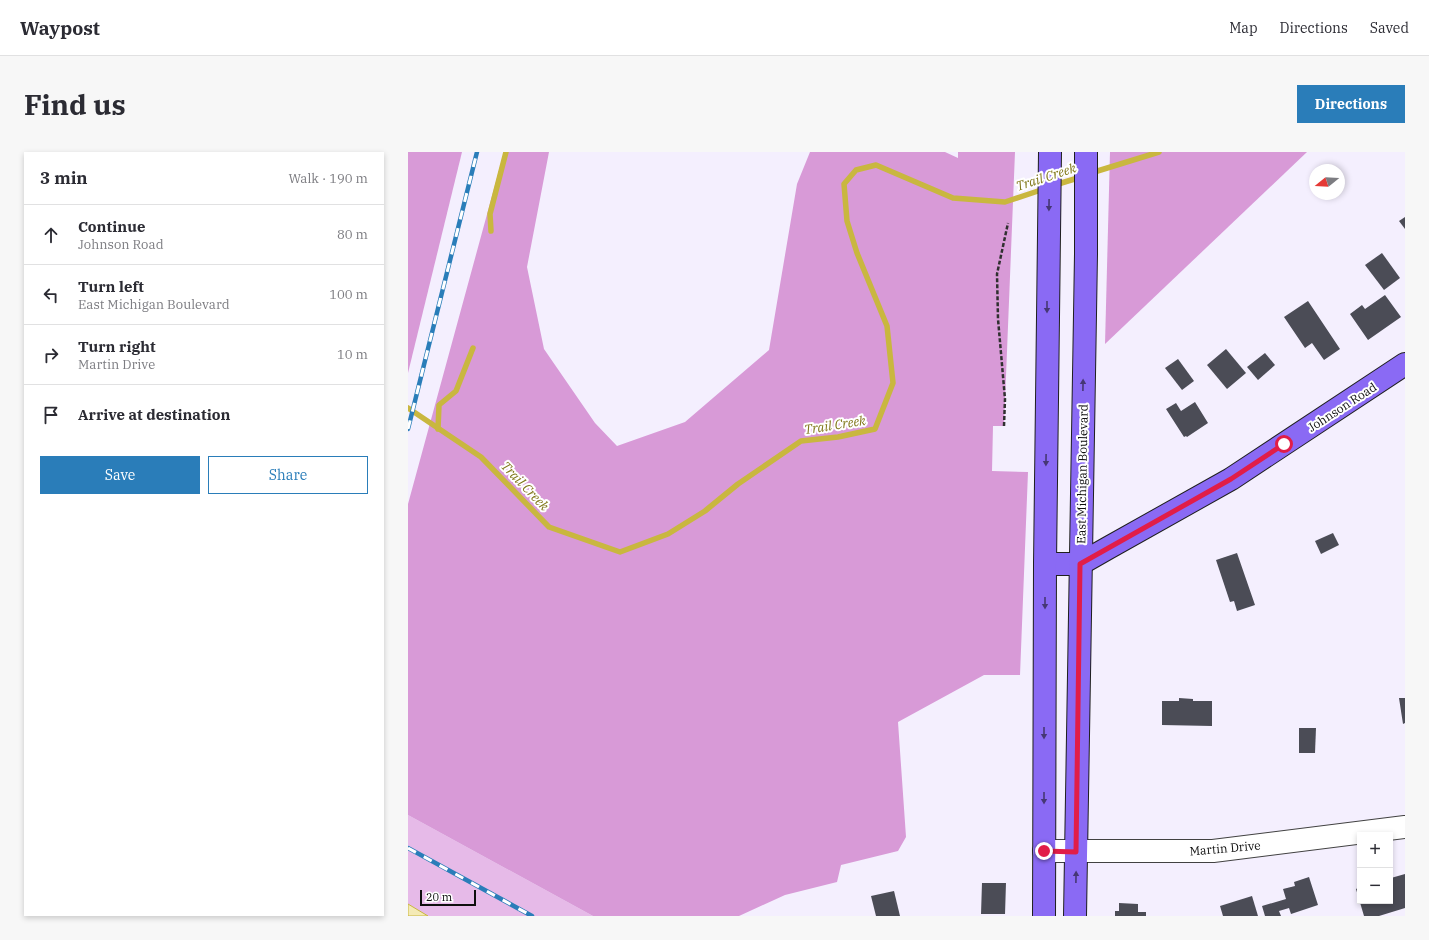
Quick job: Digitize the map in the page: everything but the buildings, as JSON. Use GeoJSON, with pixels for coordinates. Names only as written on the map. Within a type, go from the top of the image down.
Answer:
{"type":"FeatureCollection","features":[{"type":"Feature","properties":{"kind":"main road"},"geometry":{"type":"LineString","coordinates":[[1044,916],[1045,564],[1050,152]]}},
{"type":"Feature","properties":{"kind":"main road","name":"East Michigan Boulevard"},"geometry":{"type":"LineString","coordinates":[[1075,916],[1086,254],[1086,152]]}},
{"type":"Feature","properties":{"kind":"main road","name":"Johnson Road"},"geometry":{"type":"LineString","coordinates":[[1045,564],[1080,564],[1231,479],[1405,364]]}},
{"type":"Feature","properties":{"kind":"street","name":"Martin Drive"},"geometry":{"type":"LineString","coordinates":[[1044,851],[1214,851],[1405,827]]}},
{"type":"Feature","properties":{"kind":"path"},"geometry":{"type":"LineString","coordinates":[[1004,426],[1005,400],[999,326],[998,274],[1008,223]]}},
{"type":"Feature","properties":{"kind":"shaded area"},"geometry":{"type":"Polygon","coordinates":[[[408,152],[462,152],[408,373],[408,152]]]}},
{"type":"Feature","properties":{"kind":"shaded area"},"geometry":{"type":"Polygon","coordinates":[[[504,152],[549,152],[527,267],[544,349],[595,423],[617,446],[685,422],[769,350],[797,184],[810,152],[945,152],[958,158],[958,152],[1015,152],[1004,426],[993,426],[992,471],[1028,472],[1020,675],[984,675],[898,722],[906,837],[898,851],[841,865],[837,882],[785,895],[739,916],[593,916],[408,815],[408,504],[504,152]]]}},
{"type":"Feature","properties":{"kind":"shaded area"},"geometry":{"type":"Polygon","coordinates":[[[1110,152],[1307,152],[1105,344],[1110,152]]]}},
{"type":"Feature","properties":{"kind":"shaded area"},"geometry":{"type":"Polygon","coordinates":[[[408,815],[593,916],[408,916],[408,815]]]}},
{"type":"Feature","properties":{"kind":"shaded area"},"geometry":{"type":"Polygon","coordinates":[[[408,904],[428,916],[408,916],[408,904]]]}},
{"type":"Feature","properties":{"kind":"waterway"},"geometry":{"type":"LineString","coordinates":[[491,231],[490,214],[506,152]]}},
{"type":"Feature","properties":{"kind":"waterway","name":"Trail Creek"},"geometry":{"type":"LineString","coordinates":[[1091,173],[1159,152]]}},
{"type":"Feature","properties":{"kind":"waterway","name":"Trail Creek"},"geometry":{"type":"LineString","coordinates":[[408,408],[481,457],[549,527],[620,552],[668,534],[705,511],[738,484],[801,441],[838,437],[875,429],[893,383],[887,326],[857,253],[847,221],[844,184],[856,170],[876,165],[953,198],[1005,202],[1044,189]]}},
{"type":"Feature","properties":{"kind":"waterway","name":"Trail Creek"},"geometry":{"type":"LineString","coordinates":[[1055,185],[1081,177]]}},
{"type":"Feature","properties":{"kind":"waterway"},"geometry":{"type":"LineString","coordinates":[[438,429],[439,405],[456,391],[473,348]]}},
{"type":"Feature","properties":{"kind":"railway"},"geometry":{"type":"LineString","coordinates":[[408,429],[477,152]]}},
{"type":"Feature","properties":{"kind":"railway"},"geometry":{"type":"LineString","coordinates":[[408,848],[532,916]]}},
{"type":"Feature","properties":{"kind":"route"},"geometry":{"type":"LineString","coordinates":[[1044,851],[1076,852],[1080,564],[1231,479],[1284,444]]}}]}
